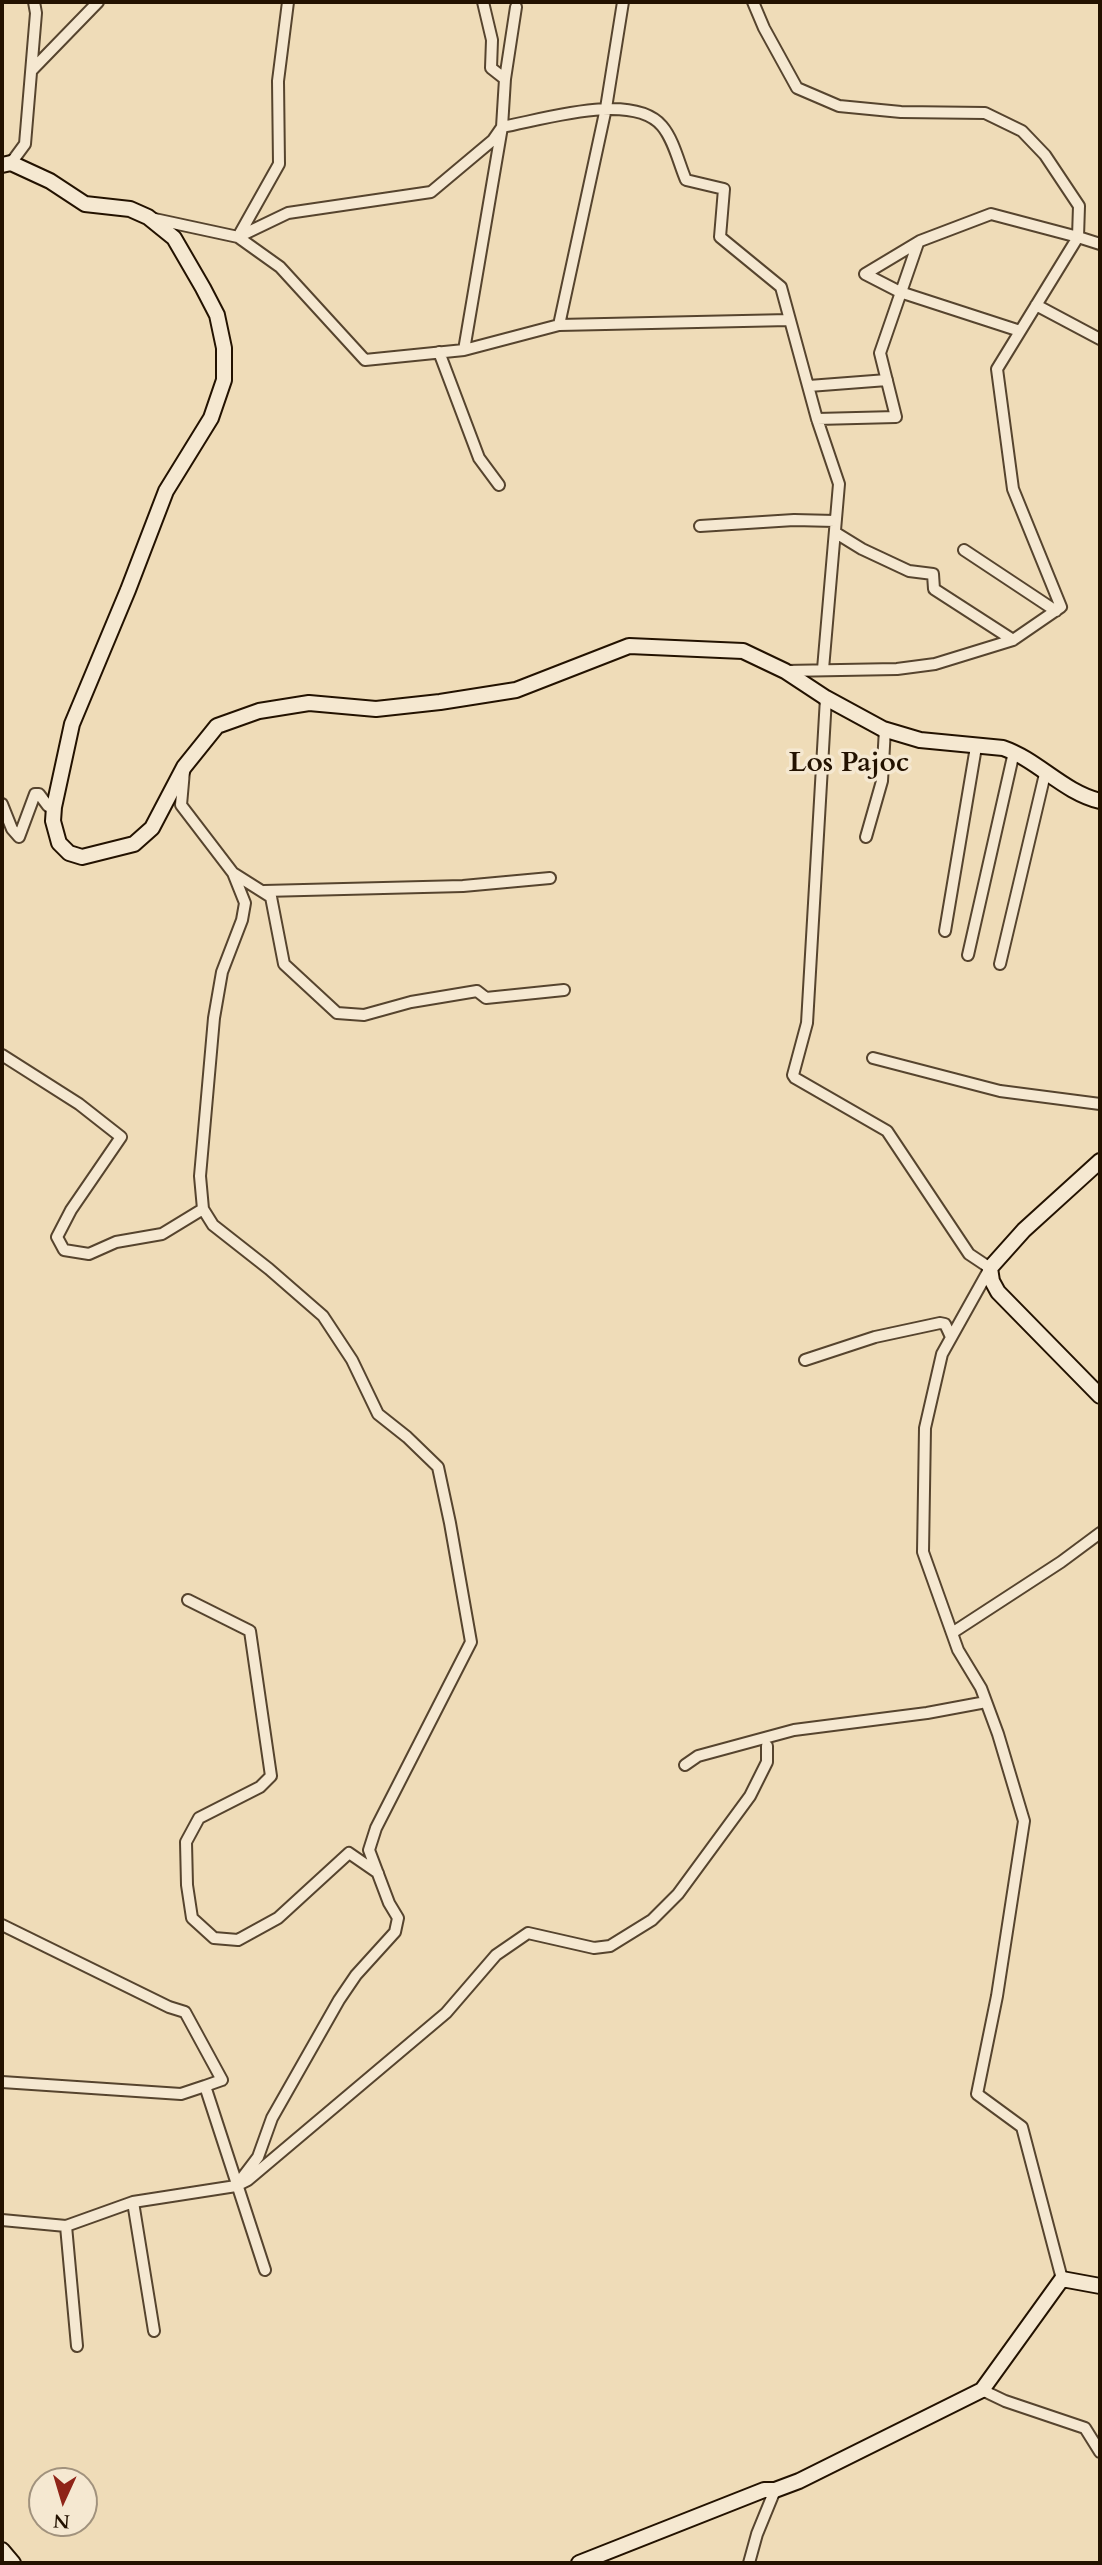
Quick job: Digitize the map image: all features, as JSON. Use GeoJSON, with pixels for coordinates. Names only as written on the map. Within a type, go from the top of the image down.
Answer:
{"type":"FeatureCollection","features":[{"type":"Feature","properties":{"kind":"street"},"geometry":{"type":"LineString","coordinates":[[34,2],[36,13],[25,144],[7,164],[50,181],[85,204],[130,209],[148,217],[238,237],[279,267],[365,360],[464,350],[559,325],[789,320]]}},
{"type":"Feature","properties":{"kind":"street"},"geometry":{"type":"LineString","coordinates":[[32,70],[98,2]]}},
{"type":"Feature","properties":{"kind":"street"},"geometry":{"type":"LineString","coordinates":[[238,237],[279,164],[278,81],[288,2]]}},
{"type":"Feature","properties":{"kind":"street"},"geometry":{"type":"LineString","coordinates":[[482,2],[492,40],[491,68],[505,79]]}},
{"type":"Feature","properties":{"kind":"street"},"geometry":{"type":"LineString","coordinates":[[559,325],[606,108],[623,2]]}},
{"type":"Feature","properties":{"kind":"street"},"geometry":{"type":"LineString","coordinates":[[753,2],[797,88],[839,106],[901,112],[985,113],[1023,131],[1045,155],[1079,206],[1078,237],[997,369],[1013,489],[1061,607],[1013,640],[935,664],[897,669],[823,668],[785,671]]}},
{"type":"Feature","properties":{"kind":"street"},"geometry":{"type":"LineString","coordinates":[[464,350],[502,127],[505,79],[516,7]]}},
{"type":"Feature","properties":{"kind":"street"},"geometry":{"type":"LineString","coordinates":[[238,237],[288,213],[431,192],[493,141],[502,127],[606,108],[624,108],[643,113],[662,126],[686,180],[724,189],[720,237],[781,287],[817,419],[839,484],[823,668]]}},
{"type":"Feature","properties":{"kind":"street"},"geometry":{"type":"LineString","coordinates":[[1020,331],[900,292],[865,274],[918,243],[991,214],[1100,244]]}},
{"type":"Feature","properties":{"kind":"street"},"geometry":{"type":"LineString","coordinates":[[148,217],[173,238],[217,316],[224,348],[224,380],[211,418],[166,491],[72,724],[53,821],[60,844],[69,853],[82,857],[134,844],[152,828],[184,766],[217,726],[258,711],[309,703],[376,709],[516,690],[629,646],[743,651],[785,671],[826,698],[885,729],[920,740],[1003,748],[1014,752],[1068,789],[1100,801]]}},
{"type":"Feature","properties":{"kind":"street"},"geometry":{"type":"LineString","coordinates":[[817,419],[896,417],[880,353],[918,243]]}},
{"type":"Feature","properties":{"kind":"street"},"geometry":{"type":"LineString","coordinates":[[1036,305],[1100,339]]}},
{"type":"Feature","properties":{"kind":"street"},"geometry":{"type":"LineString","coordinates":[[439,352],[479,458],[499,485]]}},
{"type":"Feature","properties":{"kind":"street"},"geometry":{"type":"LineString","coordinates":[[809,386],[887,380]]}},
{"type":"Feature","properties":{"kind":"street"},"geometry":{"type":"LineString","coordinates":[[700,526],[794,520],[835,521]]}},
{"type":"Feature","properties":{"kind":"street"},"geometry":{"type":"LineString","coordinates":[[836,533],[862,550],[909,571],[933,574],[934,589],[1013,640]]}},
{"type":"Feature","properties":{"kind":"street"},"geometry":{"type":"LineString","coordinates":[[964,550],[1056,611]]}},
{"type":"Feature","properties":{"kind":"street"},"geometry":{"type":"LineString","coordinates":[[826,698],[807,1023],[793,1076],[887,1131],[969,1254],[990,1268],[992,1281],[998,1292],[1100,1396]]}},
{"type":"Feature","properties":{"kind":"street"},"geometry":{"type":"LineString","coordinates":[[866,837],[882,781],[885,729]]}},
{"type":"Feature","properties":{"kind":"street"},"geometry":{"type":"LineString","coordinates":[[945,932],[976,747]]}},
{"type":"Feature","properties":{"kind":"street"},"geometry":{"type":"LineString","coordinates":[[968,955],[1014,752]]}},
{"type":"Feature","properties":{"kind":"street"},"geometry":{"type":"LineString","coordinates":[[184,766],[181,804],[233,873],[245,903],[242,920],[222,972],[214,1018],[200,1176],[203,1209],[213,1225],[323,1316],[352,1360],[378,1414],[438,1467],[471,1642],[376,1828],[369,1850],[389,1903],[398,1918],[395,1932],[356,1975],[340,2000],[272,2118],[258,2157],[236,2186]]}},
{"type":"Feature","properties":{"kind":"street"},"geometry":{"type":"LineString","coordinates":[[1000,964],[1045,774]]}},
{"type":"Feature","properties":{"kind":"street"},"geometry":{"type":"LineString","coordinates":[[2,804],[12,829],[19,837],[35,794],[39,793],[48,806],[54,807]]}},
{"type":"Feature","properties":{"kind":"street"},"geometry":{"type":"LineString","coordinates":[[233,873],[271,897],[285,964],[337,1013],[364,1015],[411,1002],[477,991],[486,998],[564,990]]}},
{"type":"Feature","properties":{"kind":"street"},"geometry":{"type":"LineString","coordinates":[[264,891],[451,886],[550,878]]}},
{"type":"Feature","properties":{"kind":"street"},"geometry":{"type":"LineString","coordinates":[[2,1055],[79,1104],[121,1137],[71,1210],[57,1237],[64,1250],[89,1254],[116,1242],[162,1234],[203,1209]]}},
{"type":"Feature","properties":{"kind":"street"},"geometry":{"type":"LineString","coordinates":[[873,1058],[1000,1091],[1100,1104]]}},
{"type":"Feature","properties":{"kind":"street"},"geometry":{"type":"LineString","coordinates":[[1062,2279],[1022,2127],[977,2094],[997,1996],[1024,1821],[981,1688],[958,1650],[923,1552],[925,1429],[942,1354],[990,1268],[1024,1230],[1100,1161]]}},
{"type":"Feature","properties":{"kind":"street"},"geometry":{"type":"LineString","coordinates":[[805,1360],[874,1338],[940,1323],[945,1324],[951,1337]]}},
{"type":"Feature","properties":{"kind":"street"},"geometry":{"type":"LineString","coordinates":[[952,1633],[1100,1533]]}},
{"type":"Feature","properties":{"kind":"street"},"geometry":{"type":"LineString","coordinates":[[188,1600],[250,1631],[271,1776],[260,1787],[199,1818],[186,1842],[187,1885],[192,1918],[214,1938],[238,1940],[278,1918],[349,1853],[379,1874]]}},
{"type":"Feature","properties":{"kind":"street"},"geometry":{"type":"LineString","coordinates":[[685,1765],[698,1756],[794,1730],[927,1713],[986,1702]]}},
{"type":"Feature","properties":{"kind":"street"},"geometry":{"type":"LineString","coordinates":[[2,2220],[66,2226],[133,2202],[236,2186],[248,2180],[446,2013],[496,1955],[528,1933],[594,1948],[610,1946],[652,1920],[678,1894],[750,1796],[767,1762],[767,1746]]}},
{"type":"Feature","properties":{"kind":"street"},"geometry":{"type":"LineString","coordinates":[[2,1925],[169,2007],[185,2012],[222,2080],[181,2094],[2,2082]]}},
{"type":"Feature","properties":{"kind":"street"},"geometry":{"type":"LineString","coordinates":[[205,2086],[265,2270]]}},
{"type":"Feature","properties":{"kind":"street"},"geometry":{"type":"LineString","coordinates":[[133,2202],[154,2331]]}},
{"type":"Feature","properties":{"kind":"street"},"geometry":{"type":"LineString","coordinates":[[66,2226],[77,2346]]}},
{"type":"Feature","properties":{"kind":"street"},"geometry":{"type":"LineString","coordinates":[[1062,2279],[1100,2286]]}},
{"type":"Feature","properties":{"kind":"street"},"geometry":{"type":"LineString","coordinates":[[579,2563],[764,2490],[775,2490],[799,2481],[982,2390],[1062,2279]]}},
{"type":"Feature","properties":{"kind":"street"},"geometry":{"type":"LineString","coordinates":[[982,2390],[1004,2401],[1085,2428],[1100,2452]]}},
{"type":"Feature","properties":{"kind":"street"},"geometry":{"type":"LineString","coordinates":[[749,2563],[757,2534],[775,2490]]}},
{"type":"Feature","properties":{"kind":"street"},"geometry":{"type":"LineString","coordinates":[[2,2550],[13,2563]]}},
{"type":"Feature","properties":{"kind":"district","name":"Los Pajoc"},"geometry":{"type":"Point","coordinates":[849,765]}}]}
